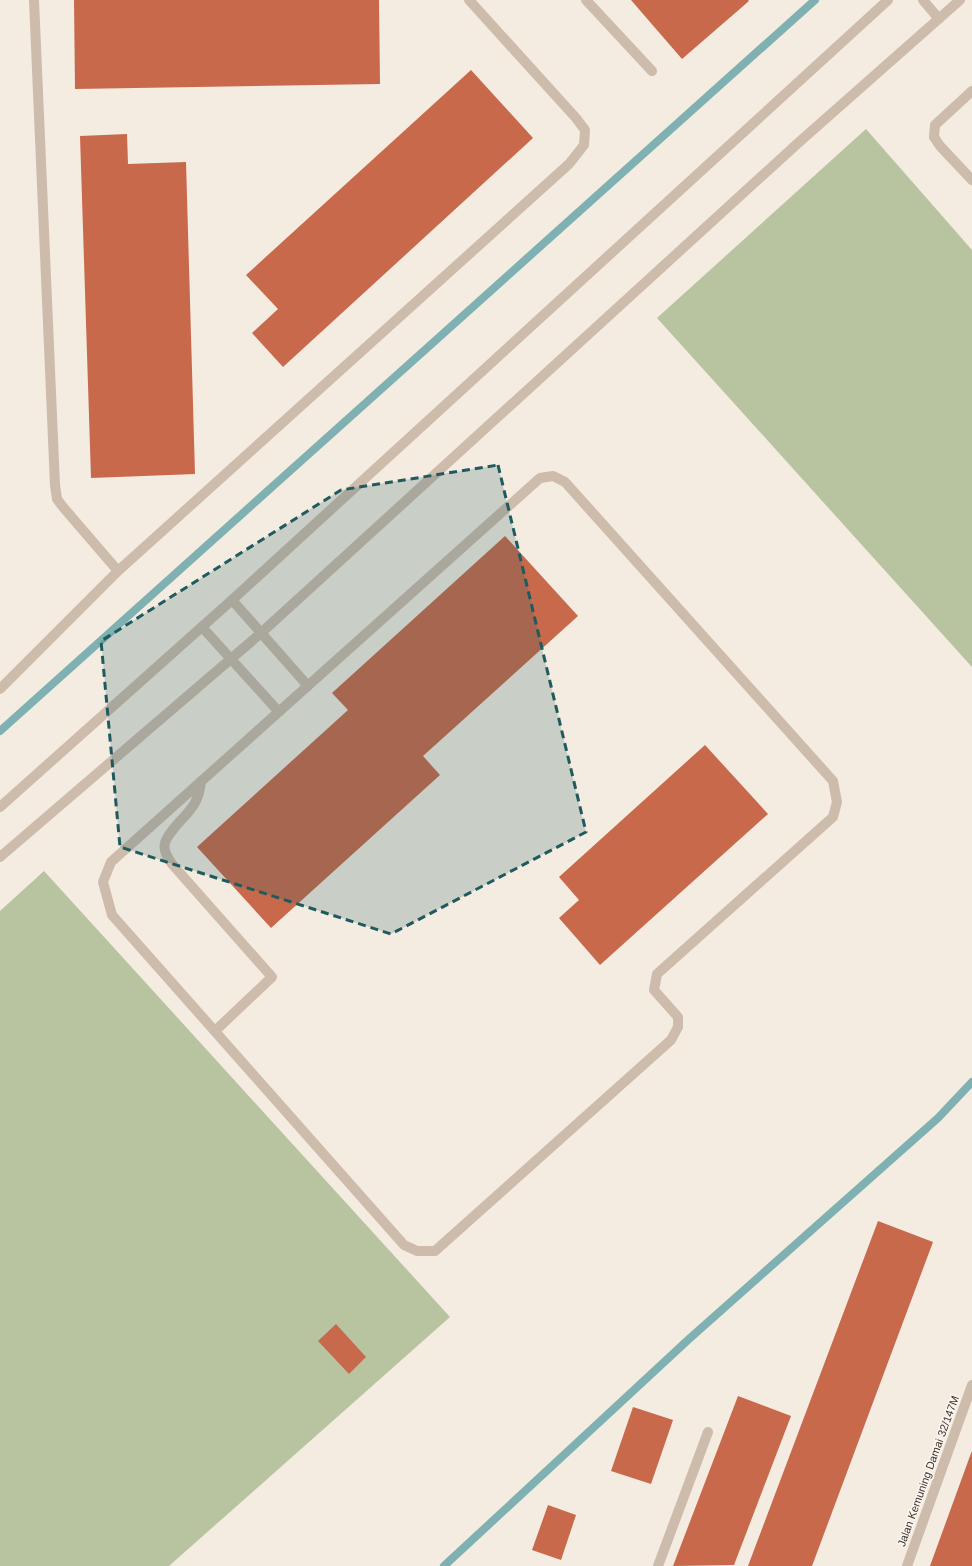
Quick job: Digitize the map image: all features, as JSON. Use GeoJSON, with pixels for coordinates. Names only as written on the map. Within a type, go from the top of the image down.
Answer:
{"type":"FeatureCollection","features":[{"type":"Feature","properties":{"kind":"street"},"geometry":{"type":"LineString","coordinates":[[34,0],[55,484],[57,499],[118,571]]}},
{"type":"Feature","properties":{"kind":"street"},"geometry":{"type":"LineString","coordinates":[[0,689],[118,571],[569,164],[584,145],[585,130],[576,118],[469,0]]}},
{"type":"Feature","properties":{"kind":"street"},"geometry":{"type":"LineString","coordinates":[[586,0],[652,71]]}},
{"type":"Feature","properties":{"kind":"street"},"geometry":{"type":"LineString","coordinates":[[0,807],[232,600],[888,0]]}},
{"type":"Feature","properties":{"kind":"street"},"geometry":{"type":"LineString","coordinates":[[923,0],[939,19]]}},
{"type":"Feature","properties":{"kind":"street"},"geometry":{"type":"LineString","coordinates":[[0,857],[261,633],[797,144],[960,0]]}},
{"type":"Feature","properties":{"kind":"street"},"geometry":{"type":"LineString","coordinates":[[972,91],[935,125],[934,137],[940,146],[972,180]]}},
{"type":"Feature","properties":{"kind":"street"},"geometry":{"type":"LineString","coordinates":[[553,476],[565,482],[833,781],[837,802],[833,817],[657,974],[654,990],[678,1017],[678,1027],[672,1040],[435,1251],[417,1252],[404,1245],[112,915],[103,882],[110,862],[279,712],[540,478],[553,476]]}},
{"type":"Feature","properties":{"kind":"street"},"geometry":{"type":"LineString","coordinates":[[232,600],[308,686]]}},
{"type":"Feature","properties":{"kind":"street"},"geometry":{"type":"LineString","coordinates":[[202,627],[279,712]]}},
{"type":"Feature","properties":{"kind":"street"},"geometry":{"type":"LineString","coordinates":[[201,781],[200,794],[194,805],[172,831],[165,843],[166,854],[172,864],[272,977],[215,1031]]}},
{"type":"Feature","properties":{"kind":"street","name":"Jalan Kemuning Damai 32/147M"},"geometry":{"type":"LineString","coordinates":[[907,1566],[972,1385]]}},
{"type":"Feature","properties":{"kind":"street"},"geometry":{"type":"LineString","coordinates":[[658,1566],[708,1432]]}},
{"type":"Feature","properties":{"kind":"highlighted area"},"geometry":{"type":"Polygon","coordinates":[[[498,465],[586,832],[391,934],[120,847],[101,641],[341,490],[498,465]]]}},
{"type":"Feature","properties":{"kind":"green space"},"geometry":{"type":"Polygon","coordinates":[[[866,129],[972,250],[972,667],[657,318],[866,129]]]}},
{"type":"Feature","properties":{"kind":"green space"},"geometry":{"type":"Polygon","coordinates":[[[44,871],[450,1317],[169,1566],[0,1566],[0,911],[44,871]]]}},
{"type":"Feature","properties":{"kind":"building"},"geometry":{"type":"Polygon","coordinates":[[[74,0],[379,0],[380,84],[75,89],[74,0]]]}},
{"type":"Feature","properties":{"kind":"building"},"geometry":{"type":"Polygon","coordinates":[[[631,0],[748,0],[749,1],[682,59],[631,0]]]}},
{"type":"Feature","properties":{"kind":"building"},"geometry":{"type":"Polygon","coordinates":[[[471,70],[533,138],[283,367],[252,333],[278,309],[246,275],[471,70]]]}},
{"type":"Feature","properties":{"kind":"building"},"geometry":{"type":"Polygon","coordinates":[[[127,134],[128,164],[186,162],[195,474],[91,478],[80,136],[127,134]]]}},
{"type":"Feature","properties":{"kind":"building"},"geometry":{"type":"Polygon","coordinates":[[[505,536],[578,616],[423,756],[440,775],[271,928],[197,847],[348,710],[332,693],[505,536]]]}},
{"type":"Feature","properties":{"kind":"building"},"geometry":{"type":"Polygon","coordinates":[[[705,745],[768,814],[600,965],[559,918],[579,900],[559,877],[705,745]]]}},
{"type":"Feature","properties":{"kind":"building"},"geometry":{"type":"Polygon","coordinates":[[[878,1221],[933,1242],[812,1566],[748,1566],[878,1221]]]}},
{"type":"Feature","properties":{"kind":"building"},"geometry":{"type":"Polygon","coordinates":[[[336,1324],[366,1357],[349,1374],[318,1341],[336,1324]]]}},
{"type":"Feature","properties":{"kind":"building"},"geometry":{"type":"Polygon","coordinates":[[[738,1396],[791,1416],[734,1565],[673,1566],[738,1396]]]}},
{"type":"Feature","properties":{"kind":"building"},"geometry":{"type":"Polygon","coordinates":[[[633,1407],[673,1420],[651,1484],[611,1471],[633,1407]]]}},
{"type":"Feature","properties":{"kind":"building"},"geometry":{"type":"Polygon","coordinates":[[[972,1451],[972,1566],[930,1566],[970,1456],[972,1451]]]}},
{"type":"Feature","properties":{"kind":"building"},"geometry":{"type":"Polygon","coordinates":[[[548,1505],[576,1515],[561,1560],[532,1550],[548,1505]]]}},
{"type":"Feature","properties":{"kind":"waterway"},"geometry":{"type":"LineString","coordinates":[[0,731],[815,0]]}},
{"type":"Feature","properties":{"kind":"waterway"},"geometry":{"type":"LineString","coordinates":[[444,1566],[689,1339],[938,1118],[972,1082]]}}]}
